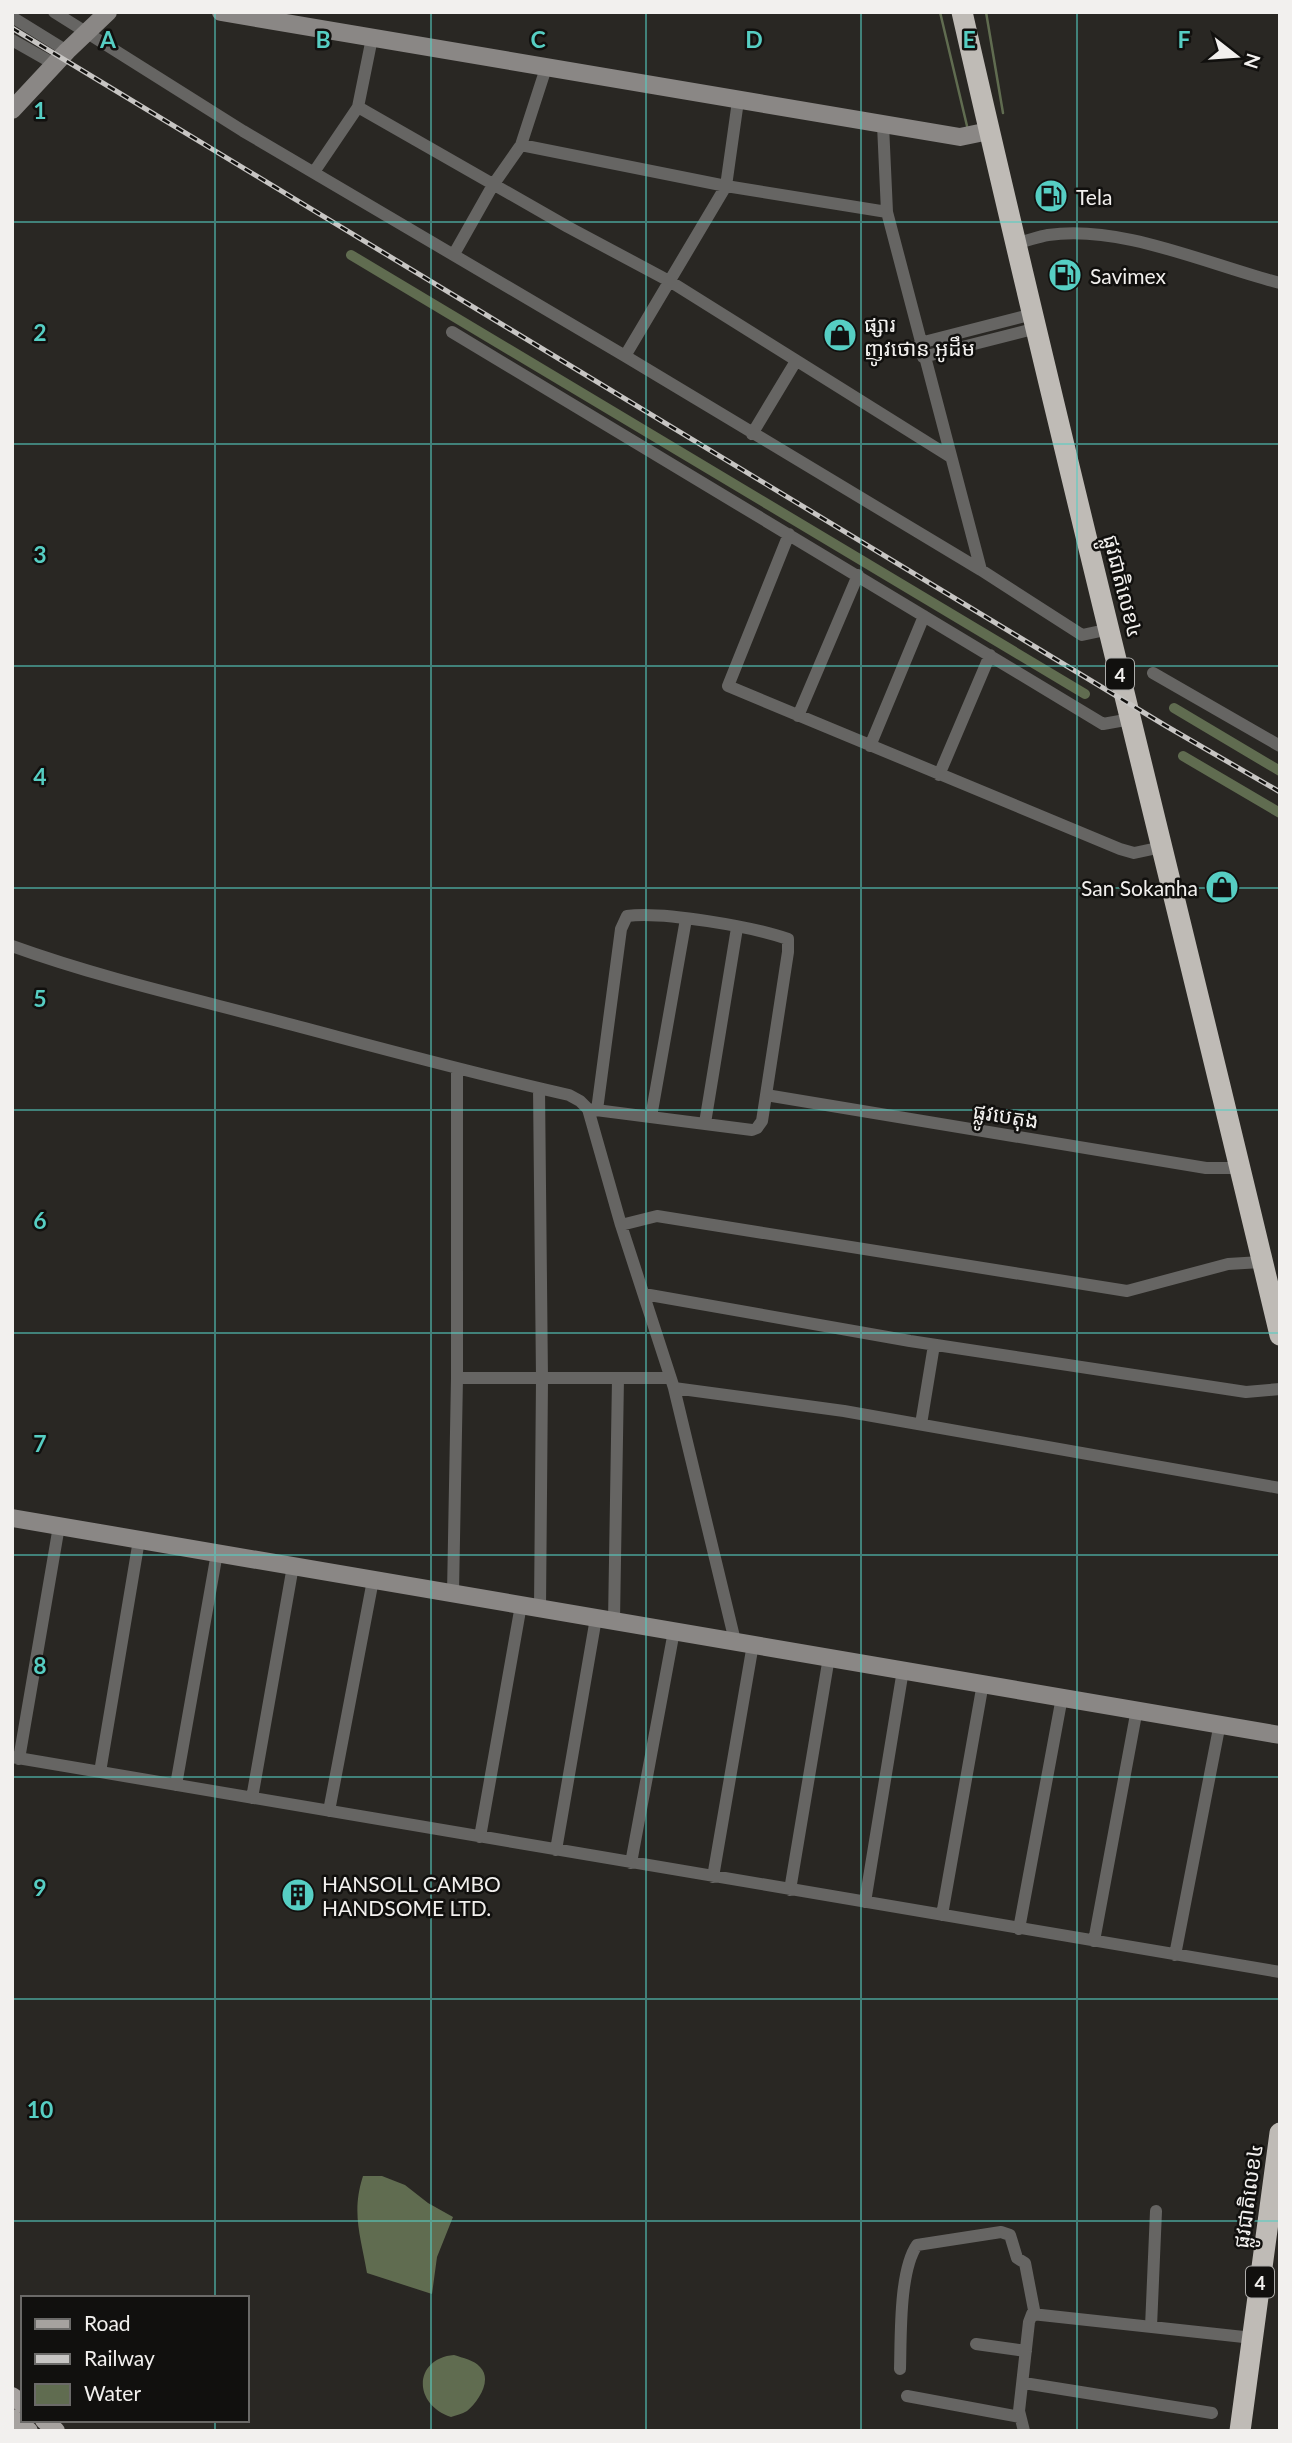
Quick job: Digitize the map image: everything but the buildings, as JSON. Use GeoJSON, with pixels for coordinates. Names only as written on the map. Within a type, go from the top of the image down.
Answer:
{"type":"FeatureCollection","features":[{"type":"Feature","properties":{"kind":"highway","name":"ផ្លូវជាតិលេខ៤"},"geometry":{"type":"LineString","coordinates":[[962,12],[1095,575],[1241,1168],[1270,1261],[1280,1335]]}},
{"type":"Feature","properties":{"kind":"highway","name":"ផ្លូវជាតិលេខ៤"},"geometry":{"type":"LineString","coordinates":[[1240,2431],[1280,2133]]}},
{"type":"Feature","properties":{"kind":"main road"},"geometry":{"type":"LineString","coordinates":[[12,2418],[29,2431]]}},
{"type":"Feature","properties":{"kind":"street"},"geometry":{"type":"LineString","coordinates":[[54,12],[243,131],[625,356],[981,570],[1082,635],[1110,629]]}},
{"type":"Feature","properties":{"kind":"street"},"geometry":{"type":"LineString","coordinates":[[12,110],[108,12]]}},
{"type":"Feature","properties":{"kind":"street"},"geometry":{"type":"LineString","coordinates":[[220,12],[960,137],[989,131]]}},
{"type":"Feature","properties":{"kind":"street"},"geometry":{"type":"LineString","coordinates":[[12,17],[61,58]]}},
{"type":"Feature","properties":{"kind":"street"},"geometry":{"type":"LineString","coordinates":[[314,172],[358,107],[372,38]]}},
{"type":"Feature","properties":{"kind":"street"},"geometry":{"type":"LineString","coordinates":[[12,40],[61,58]]}},
{"type":"Feature","properties":{"kind":"street"},"geometry":{"type":"LineString","coordinates":[[454,254],[493,185],[521,145],[546,68]]}},
{"type":"Feature","properties":{"kind":"street"},"geometry":{"type":"LineString","coordinates":[[625,356],[726,186],[738,101]]}},
{"type":"Feature","properties":{"kind":"street"},"geometry":{"type":"LineString","coordinates":[[358,107],[493,185],[671,282],[950,456]]}},
{"type":"Feature","properties":{"kind":"street"},"geometry":{"type":"LineString","coordinates":[[883,125],[887,212],[921,350],[981,570]]}},
{"type":"Feature","properties":{"kind":"street"},"geometry":{"type":"LineString","coordinates":[[521,145],[726,186],[887,212]]}},
{"type":"Feature","properties":{"kind":"street"},"geometry":{"type":"LineString","coordinates":[[1016,243],[1047,235],[1075,233],[1139,241],[1280,283]]}},
{"type":"Feature","properties":{"kind":"street"},"geometry":{"type":"LineString","coordinates":[[921,350],[1035,321]]}},
{"type":"Feature","properties":{"kind":"street"},"geometry":{"type":"LineString","coordinates":[[452,332],[1103,724],[1131,719]]}},
{"type":"Feature","properties":{"kind":"street"},"geometry":{"type":"LineString","coordinates":[[752,434],[796,362]]}},
{"type":"Feature","properties":{"kind":"street"},"geometry":{"type":"LineString","coordinates":[[789,534],[727,686],[1120,849],[1134,853],[1162,847]]}},
{"type":"Feature","properties":{"kind":"street"},"geometry":{"type":"LineString","coordinates":[[798,716],[858,575]]}},
{"type":"Feature","properties":{"kind":"street"},"geometry":{"type":"LineString","coordinates":[[870,746],[924,616]]}},
{"type":"Feature","properties":{"kind":"street"},"geometry":{"type":"LineString","coordinates":[[939,775],[990,655]]}},
{"type":"Feature","properties":{"kind":"street"},"geometry":{"type":"LineString","coordinates":[[1153,673],[1280,746]]}},
{"type":"Feature","properties":{"kind":"street"},"geometry":{"type":"LineString","coordinates":[[12,946],[54,961],[457,1070],[569,1095],[592,1110],[752,1130],[762,1121],[788,939],[686,919],[627,916],[624,920],[592,1110],[621,1225],[672,1383],[735,1641]]}},
{"type":"Feature","properties":{"kind":"street"},"geometry":{"type":"LineString","coordinates":[[651,1117],[686,919]]}},
{"type":"Feature","properties":{"kind":"street"},"geometry":{"type":"LineString","coordinates":[[705,1123],[737,928]]}},
{"type":"Feature","properties":{"kind":"street"},"geometry":{"type":"LineString","coordinates":[[453,1593],[457,1378],[457,1070]]}},
{"type":"Feature","properties":{"kind":"street"},"geometry":{"type":"LineString","coordinates":[[539,1088],[542,1379],[540,1608]]}},
{"type":"Feature","properties":{"kind":"street","name":"ផ្លូវបេតុង"},"geometry":{"type":"LineString","coordinates":[[766,1095],[1206,1168],[1241,1168]]}},
{"type":"Feature","properties":{"kind":"street"},"geometry":{"type":"LineString","coordinates":[[621,1225],[657,1216],[1127,1291],[1228,1264],[1270,1261]]}},
{"type":"Feature","properties":{"kind":"street"},"geometry":{"type":"LineString","coordinates":[[644,1294],[934,1345],[1245,1392],[1280,1389]]}},
{"type":"Feature","properties":{"kind":"street"},"geometry":{"type":"LineString","coordinates":[[921,1424],[934,1345]]}},
{"type":"Feature","properties":{"kind":"street"},"geometry":{"type":"LineString","coordinates":[[457,1378],[618,1378],[672,1383],[1280,1488]]}},
{"type":"Feature","properties":{"kind":"street"},"geometry":{"type":"LineString","coordinates":[[556,1850],[605,1619],[618,1378]]}},
{"type":"Feature","properties":{"kind":"street"},"geometry":{"type":"LineString","coordinates":[[12,1518],[1280,1735]]}},
{"type":"Feature","properties":{"kind":"street"},"geometry":{"type":"LineString","coordinates":[[60,1526],[16,1758],[1280,1972]]}},
{"type":"Feature","properties":{"kind":"street"},"geometry":{"type":"LineString","coordinates":[[100,1772],[139,1540]]}},
{"type":"Feature","properties":{"kind":"street"},"geometry":{"type":"LineString","coordinates":[[176,1785],[217,1553]]}},
{"type":"Feature","properties":{"kind":"street"},"geometry":{"type":"LineString","coordinates":[[252,1798],[293,1566]]}},
{"type":"Feature","properties":{"kind":"street"},"geometry":{"type":"LineString","coordinates":[[329,1811],[373,1580]]}},
{"type":"Feature","properties":{"kind":"street"},"geometry":{"type":"LineString","coordinates":[[480,1837],[521,1605]]}},
{"type":"Feature","properties":{"kind":"street"},"geometry":{"type":"LineString","coordinates":[[631,1863],[674,1631]]}},
{"type":"Feature","properties":{"kind":"street"},"geometry":{"type":"LineString","coordinates":[[713,1877],[753,1644]]}},
{"type":"Feature","properties":{"kind":"street"},"geometry":{"type":"LineString","coordinates":[[790,1890],[828,1657]]}},
{"type":"Feature","properties":{"kind":"street"},"geometry":{"type":"LineString","coordinates":[[865,1902],[903,1670]]}},
{"type":"Feature","properties":{"kind":"street"},"geometry":{"type":"LineString","coordinates":[[942,1916],[983,1683]]}},
{"type":"Feature","properties":{"kind":"street"},"geometry":{"type":"LineString","coordinates":[[1019,1929],[1062,1697]]}},
{"type":"Feature","properties":{"kind":"street"},"geometry":{"type":"LineString","coordinates":[[1094,1941],[1137,1709]]}},
{"type":"Feature","properties":{"kind":"street"},"geometry":{"type":"LineString","coordinates":[[1175,1955],[1220,1723]]}},
{"type":"Feature","properties":{"kind":"street"},"geometry":{"type":"LineString","coordinates":[[1151,2327],[1156,2211]]}},
{"type":"Feature","properties":{"kind":"street"},"geometry":{"type":"LineString","coordinates":[[900,2369],[902,2308],[910,2259],[917,2245],[1001,2232],[1010,2235],[1017,2258],[1025,2263],[1035,2315]]}},
{"type":"Feature","properties":{"kind":"street"},"geometry":{"type":"LineString","coordinates":[[1024,2431],[1020,2417],[1030,2317],[1035,2315],[1253,2338]]}},
{"type":"Feature","properties":{"kind":"street"},"geometry":{"type":"LineString","coordinates":[[976,2344],[1026,2351]]}},
{"type":"Feature","properties":{"kind":"street"},"geometry":{"type":"LineString","coordinates":[[1024,2383],[1212,2413]]}},
{"type":"Feature","properties":{"kind":"street"},"geometry":{"type":"LineString","coordinates":[[907,2396],[1020,2417]]}},
{"type":"Feature","properties":{"kind":"water"},"geometry":{"type":"Polygon","coordinates":[[[363,2176],[382,2176],[405,2185],[428,2203],[453,2217],[437,2257],[432,2294],[367,2273],[357,2213],[363,2176]]]}},
{"type":"Feature","properties":{"kind":"water"},"geometry":{"type":"Polygon","coordinates":[[[454,2355],[478,2365],[484,2372],[485,2384],[471,2407],[451,2417],[429,2402],[423,2382],[425,2372],[431,2364],[454,2355]]]}},
{"type":"Feature","properties":{"kind":"waterway"},"geometry":{"type":"LineString","coordinates":[[940,12],[967,126]]}},
{"type":"Feature","properties":{"kind":"waterway"},"geometry":{"type":"LineString","coordinates":[[986,12],[1003,113]]}},
{"type":"Feature","properties":{"kind":"waterway"},"geometry":{"type":"LineString","coordinates":[[351,255],[1085,694]]}},
{"type":"Feature","properties":{"kind":"waterway"},"geometry":{"type":"LineString","coordinates":[[1174,708],[1280,771]]}},
{"type":"Feature","properties":{"kind":"waterway"},"geometry":{"type":"LineString","coordinates":[[1183,756],[1280,813]]}},
{"type":"Feature","properties":{"kind":"railway"},"geometry":{"type":"LineString","coordinates":[[12,28],[1166,726],[1280,792]]}},
{"type":"Feature","properties":{"kind":"place","name":"Tela"},"geometry":{"type":"Point","coordinates":[1051,196]}},
{"type":"Feature","properties":{"kind":"place","name":"Savimex"},"geometry":{"type":"Point","coordinates":[1065,275]}},
{"type":"Feature","properties":{"kind":"place","name":"ផ្សារ ញូវថោន អូដឹម"},"geometry":{"type":"Point","coordinates":[840,335]}},
{"type":"Feature","properties":{"kind":"place","name":"San Sokanha"},"geometry":{"type":"Point","coordinates":[1222,887]}},
{"type":"Feature","properties":{"kind":"place","name":"HANSOLL CAMBO HANDSOME LTD."},"geometry":{"type":"Point","coordinates":[298,1895]}}]}
